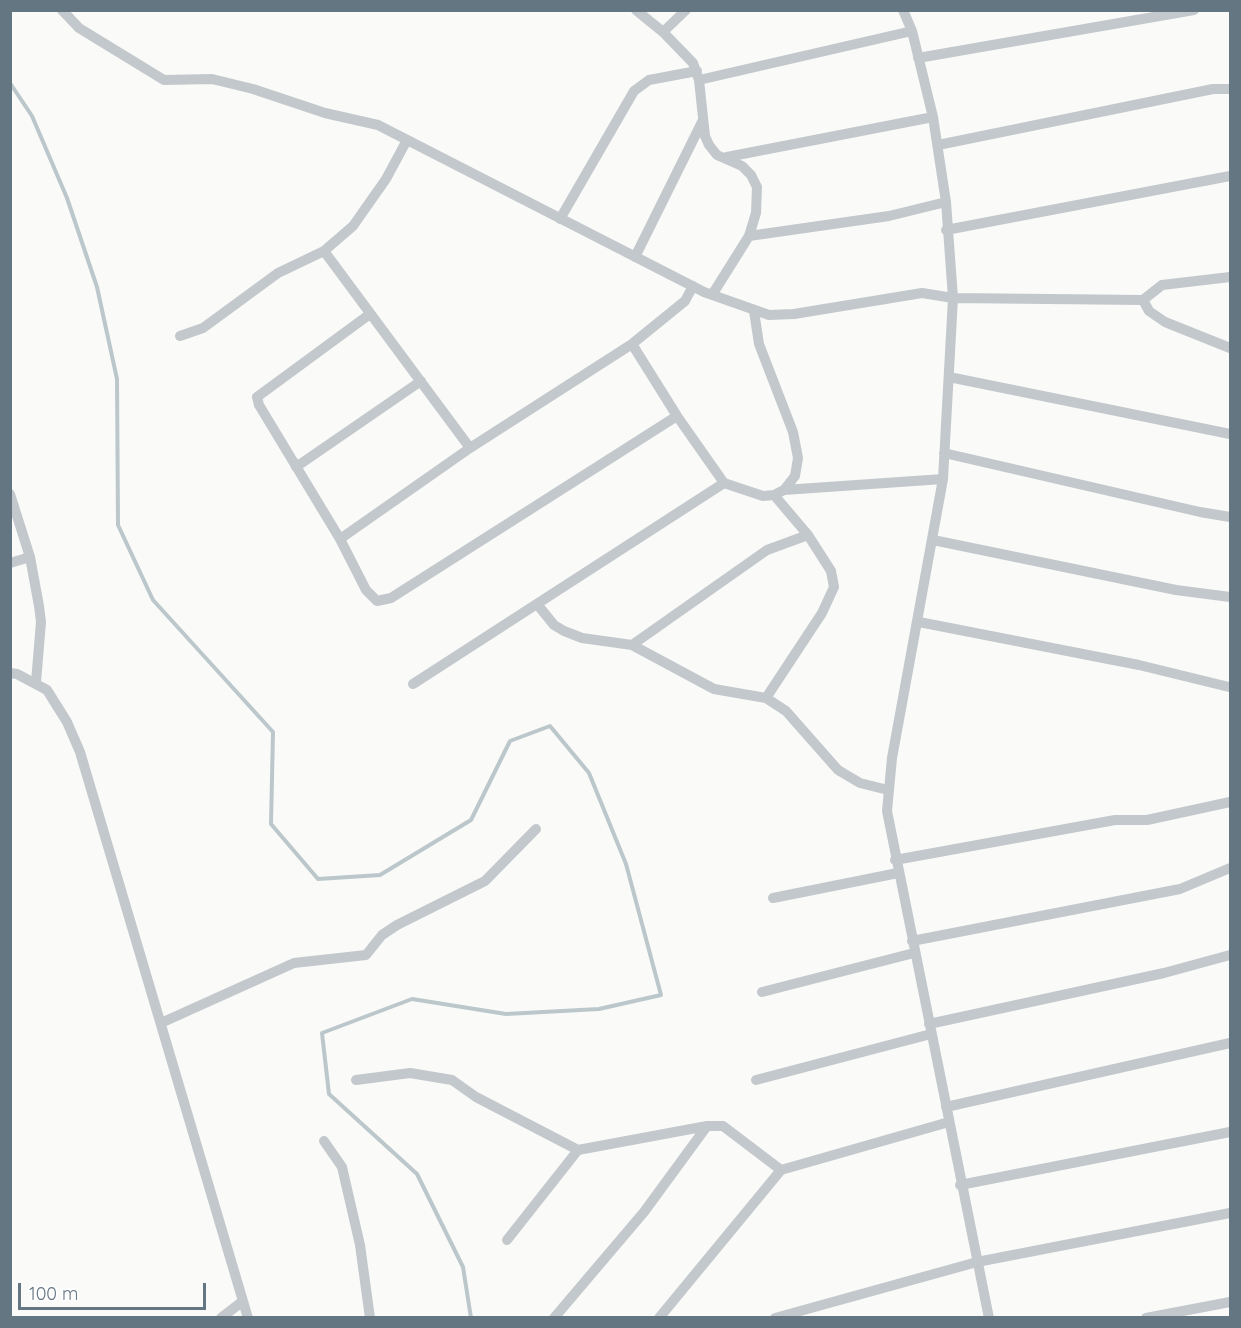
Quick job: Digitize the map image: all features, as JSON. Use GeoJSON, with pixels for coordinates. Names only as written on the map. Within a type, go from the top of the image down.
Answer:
{"type":"FeatureCollection","features":[{"type":"Feature","properties":{"kind":"street"},"geometry":{"type":"LineString","coordinates":[[62,10],[79,28],[164,80],[212,79],[325,113],[378,125],[693,286],[769,315],[794,314],[922,292],[952,298],[1143,300],[1162,285],[1230,277]]}},
{"type":"Feature","properties":{"kind":"street"},"geometry":{"type":"LineString","coordinates":[[636,10],[688,56],[698,75],[705,117],[705,136],[709,145],[717,155],[727,158],[751,175],[757,187],[756,213],[749,236],[712,295]]}},
{"type":"Feature","properties":{"kind":"street"},"geometry":{"type":"LineString","coordinates":[[663,32],[687,10]]}},
{"type":"Feature","properties":{"kind":"street"},"geometry":{"type":"LineString","coordinates":[[903,10],[912,31],[938,145],[946,202],[952,298],[943,479],[888,790],[887,811],[960,1185],[989,1317]]}},
{"type":"Feature","properties":{"kind":"street"},"geometry":{"type":"LineString","coordinates":[[918,58],[1194,10]]}},
{"type":"Feature","properties":{"kind":"street"},"geometry":{"type":"LineString","coordinates":[[560,219],[634,91],[649,80],[698,75],[912,31]]}},
{"type":"Feature","properties":{"kind":"street"},"geometry":{"type":"LineString","coordinates":[[938,145],[1213,89],[1230,89]]}},
{"type":"Feature","properties":{"kind":"street"},"geometry":{"type":"LineString","coordinates":[[635,257],[705,117]]}},
{"type":"Feature","properties":{"kind":"street"},"geometry":{"type":"LineString","coordinates":[[727,158],[933,117]]}},
{"type":"Feature","properties":{"kind":"street"},"geometry":{"type":"LineString","coordinates":[[180,336],[203,328],[278,273],[324,251],[353,226],[386,179],[408,140]]}},
{"type":"Feature","properties":{"kind":"street"},"geometry":{"type":"LineString","coordinates":[[946,230],[1230,176]]}},
{"type":"Feature","properties":{"kind":"street"},"geometry":{"type":"LineString","coordinates":[[749,236],[889,216],[946,202]]}},
{"type":"Feature","properties":{"kind":"street"},"geometry":{"type":"LineString","coordinates":[[324,251],[470,448]]}},
{"type":"Feature","properties":{"kind":"street"},"geometry":{"type":"LineString","coordinates":[[340,539],[470,448],[632,344],[684,301],[693,286]]}},
{"type":"Feature","properties":{"kind":"street"},"geometry":{"type":"LineString","coordinates":[[1143,300],[1149,311],[1165,322],[1230,348]]}},
{"type":"Feature","properties":{"kind":"street"},"geometry":{"type":"LineString","coordinates":[[754,311],[759,344],[794,432],[798,458],[795,476],[779,492]]}},
{"type":"Feature","properties":{"kind":"street"},"geometry":{"type":"LineString","coordinates":[[370,314],[257,397],[340,539],[366,590],[377,601],[384,601],[677,416]]}},
{"type":"Feature","properties":{"kind":"street"},"geometry":{"type":"LineString","coordinates":[[632,344],[677,416],[724,483],[763,496],[779,492],[943,479]]}},
{"type":"Feature","properties":{"kind":"street"},"geometry":{"type":"LineString","coordinates":[[949,377],[1230,434]]}},
{"type":"Feature","properties":{"kind":"street"},"geometry":{"type":"LineString","coordinates":[[296,466],[421,381]]}},
{"type":"Feature","properties":{"kind":"street"},"geometry":{"type":"LineString","coordinates":[[944,453],[1230,517]]}},
{"type":"Feature","properties":{"kind":"street"},"geometry":{"type":"LineString","coordinates":[[413,684],[724,483]]}},
{"type":"Feature","properties":{"kind":"street"},"geometry":{"type":"LineString","coordinates":[[766,698],[822,613],[834,586],[831,571],[779,492]]}},
{"type":"Feature","properties":{"kind":"street"},"geometry":{"type":"LineString","coordinates":[[10,494],[30,557],[41,622],[36,682]]}},
{"type":"Feature","properties":{"kind":"street"},"geometry":{"type":"LineString","coordinates":[[632,645],[766,550],[808,536]]}},
{"type":"Feature","properties":{"kind":"street"},"geometry":{"type":"LineString","coordinates":[[933,540],[1176,590],[1230,597]]}},
{"type":"Feature","properties":{"kind":"street"},"geometry":{"type":"LineString","coordinates":[[10,563],[30,557]]}},
{"type":"Feature","properties":{"kind":"street"},"geometry":{"type":"LineString","coordinates":[[537,604],[554,625],[564,632],[582,638],[632,645],[714,689],[766,698],[786,711],[838,770],[860,783],[888,790]]}},
{"type":"Feature","properties":{"kind":"street"},"geometry":{"type":"LineString","coordinates":[[919,622],[1230,685]]}},
{"type":"Feature","properties":{"kind":"street"},"geometry":{"type":"LineString","coordinates":[[10,673],[36,682],[47,690],[57,702],[80,752],[248,1317]]}},
{"type":"Feature","properties":{"kind":"street"},"geometry":{"type":"LineString","coordinates":[[895,860],[1115,820],[1147,820],[1230,802]]}},
{"type":"Feature","properties":{"kind":"street"},"geometry":{"type":"LineString","coordinates":[[161,1023],[294,963],[366,955],[382,935],[397,925],[485,881],[536,829]]}},
{"type":"Feature","properties":{"kind":"street"},"geometry":{"type":"LineString","coordinates":[[912,941],[1180,889],[1230,868]]}},
{"type":"Feature","properties":{"kind":"street"},"geometry":{"type":"LineString","coordinates":[[773,898],[898,873]]}},
{"type":"Feature","properties":{"kind":"street"},"geometry":{"type":"LineString","coordinates":[[762,992],[914,953]]}},
{"type":"Feature","properties":{"kind":"street"},"geometry":{"type":"LineString","coordinates":[[756,1080],[930,1029],[1230,955]]}},
{"type":"Feature","properties":{"kind":"street"},"geometry":{"type":"LineString","coordinates":[[946,1107],[1230,1043]]}},
{"type":"Feature","properties":{"kind":"street"},"geometry":{"type":"LineString","coordinates":[[356,1080],[411,1073],[452,1080],[476,1097],[578,1150],[707,1126],[723,1126],[781,1170]]}},
{"type":"Feature","properties":{"kind":"street"},"geometry":{"type":"LineString","coordinates":[[659,1317],[781,1170],[949,1122]]}},
{"type":"Feature","properties":{"kind":"street"},"geometry":{"type":"LineString","coordinates":[[554,1317],[644,1212],[707,1126]]}},
{"type":"Feature","properties":{"kind":"street"},"geometry":{"type":"LineString","coordinates":[[960,1185],[1230,1132]]}},
{"type":"Feature","properties":{"kind":"street"},"geometry":{"type":"LineString","coordinates":[[324,1141],[342,1167],[362,1255],[370,1317]]}},
{"type":"Feature","properties":{"kind":"street"},"geometry":{"type":"LineString","coordinates":[[507,1240],[578,1150]]}},
{"type":"Feature","properties":{"kind":"street"},"geometry":{"type":"LineString","coordinates":[[775,1317],[977,1262],[1230,1213]]}},
{"type":"Feature","properties":{"kind":"street"},"geometry":{"type":"LineString","coordinates":[[221,1317],[243,1301]]}},
{"type":"Feature","properties":{"kind":"street"},"geometry":{"type":"LineString","coordinates":[[1146,1317],[1230,1302]]}},
{"type":"Feature","properties":{"kind":"waterway"},"geometry":{"type":"LineString","coordinates":[[10,83],[32,116],[67,198],[97,287],[117,379],[118,525],[153,600],[273,732],[271,824],[318,879],[380,875],[471,820],[510,741],[550,726],[589,773],[626,864],[661,995],[599,1009],[506,1014],[412,999],[322,1033],[329,1094],[417,1174],[463,1267],[471,1318]]}}]}
